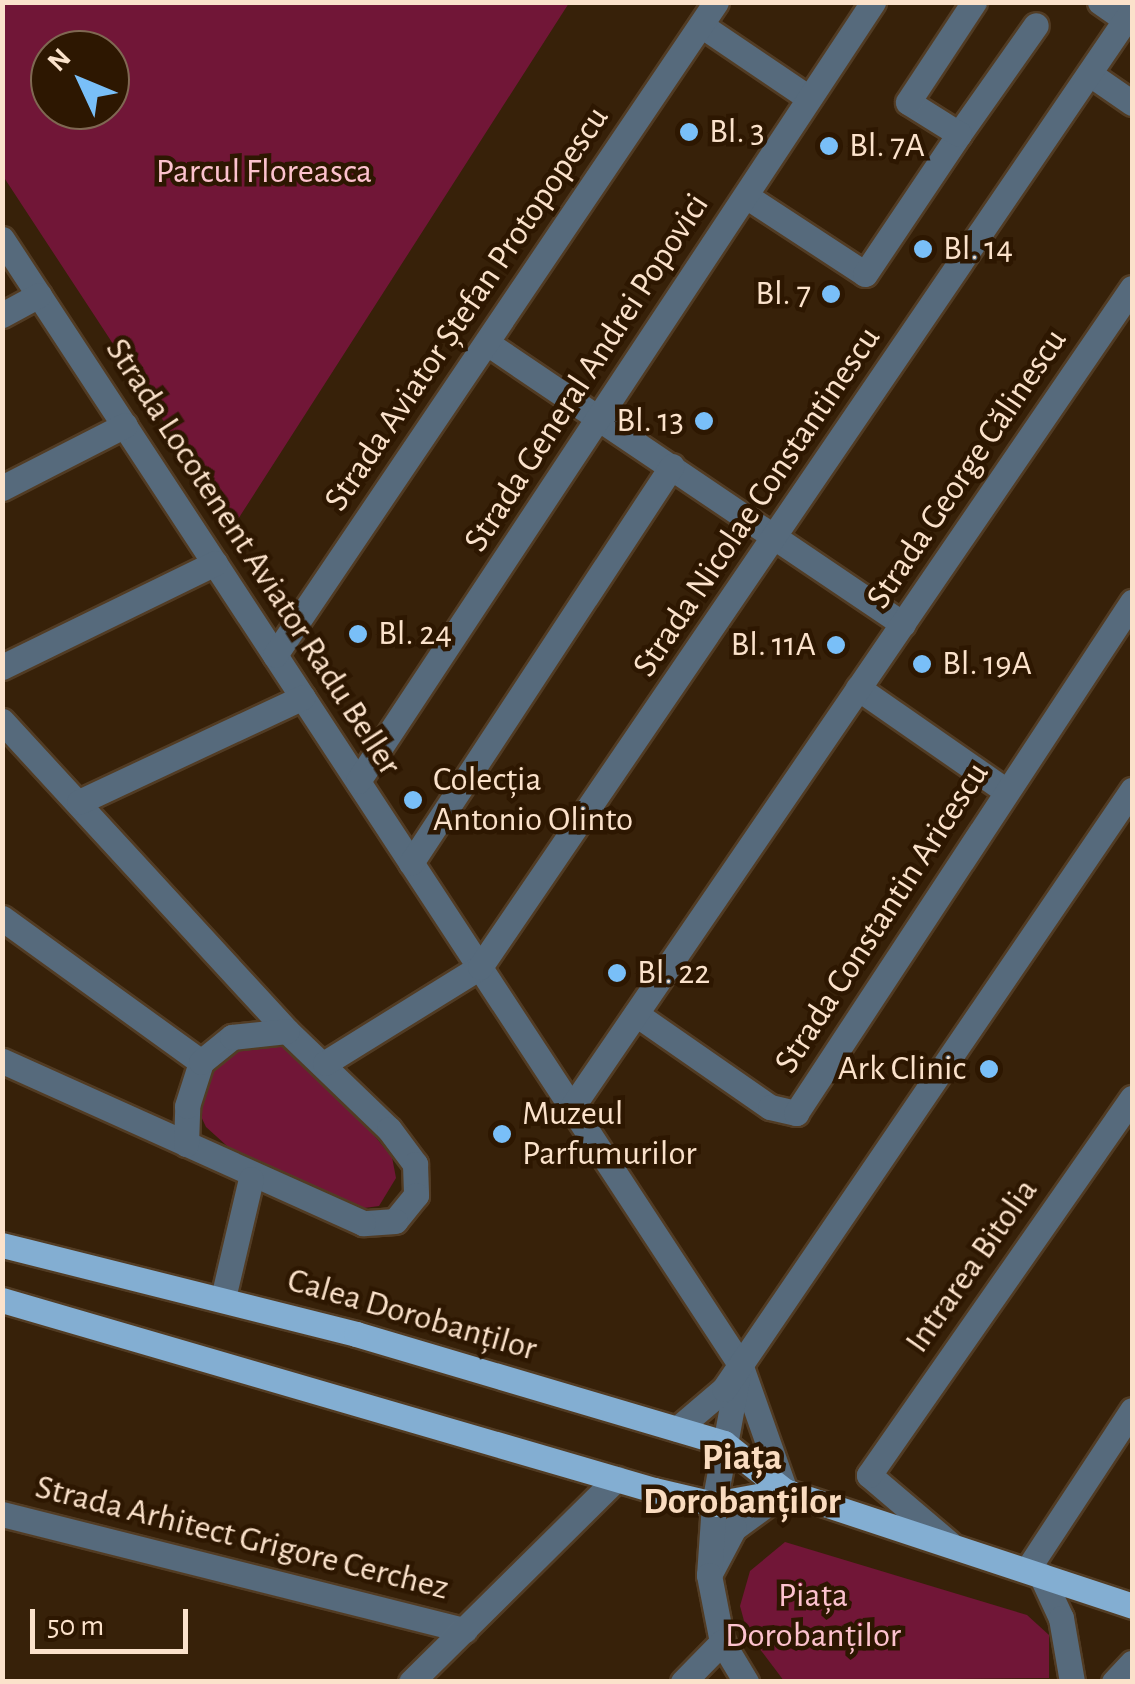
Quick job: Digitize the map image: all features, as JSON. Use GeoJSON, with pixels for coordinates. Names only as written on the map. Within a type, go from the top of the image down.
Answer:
{"type":"FeatureCollection","features":[{"type":"Feature","properties":{"kind":"main road","name":"Calea Dorobanților"},"geometry":{"type":"LineString","coordinates":[[2,1245],[222,1298],[677,1428],[724,1444],[785,1491],[1132,1606]]}},
{"type":"Feature","properties":{"kind":"main road","name":"Calea Dorobanților"},"geometry":{"type":"LineString","coordinates":[[2,1300],[714,1504],[785,1491]]}},
{"type":"Feature","properties":{"kind":"street","name":"Strada Aviator Ștefan Protopopescu"},"geometry":{"type":"LineString","coordinates":[[275,654],[716,2]]}},
{"type":"Feature","properties":{"kind":"street","name":"Strada General Andrei Popovici"},"geometry":{"type":"LineString","coordinates":[[358,782],[873,2]]}},
{"type":"Feature","properties":{"kind":"street"},"geometry":{"type":"LineString","coordinates":[[959,134],[908,102],[974,2]]}},
{"type":"Feature","properties":{"kind":"street"},"geometry":{"type":"LineString","coordinates":[[1100,2],[1129,15]]}},
{"type":"Feature","properties":{"kind":"street","name":"Strada Nicolae Constantinescu"},"geometry":{"type":"LineString","coordinates":[[480,967],[777,538],[1129,15]]}},
{"type":"Feature","properties":{"kind":"street"},"geometry":{"type":"LineString","coordinates":[[701,25],[809,98]]}},
{"type":"Feature","properties":{"kind":"street"},"geometry":{"type":"LineString","coordinates":[[746,196],[865,274],[1036,25]]}},
{"type":"Feature","properties":{"kind":"street"},"geometry":{"type":"LineString","coordinates":[[1090,74],[1132,102]]}},
{"type":"Feature","properties":{"kind":"street","name":"Strada Locotenent Aviator Radu Beller"},"geometry":{"type":"LineString","coordinates":[[2,239],[740,1364],[785,1491]]}},
{"type":"Feature","properties":{"kind":"street","name":"Strada George Călinescu"},"geometry":{"type":"LineString","coordinates":[[572,1107],[1132,288]]}},
{"type":"Feature","properties":{"kind":"street"},"geometry":{"type":"LineString","coordinates":[[2,315],[39,294]]}},
{"type":"Feature","properties":{"kind":"street"},"geometry":{"type":"LineString","coordinates":[[487,342],[902,624]]}},
{"type":"Feature","properties":{"kind":"street"},"geometry":{"type":"LineString","coordinates":[[2,488],[125,425]]}},
{"type":"Feature","properties":{"kind":"street"},"geometry":{"type":"LineString","coordinates":[[412,862],[672,466]]}},
{"type":"Feature","properties":{"kind":"street"},"geometry":{"type":"LineString","coordinates":[[2,667],[215,563]]}},
{"type":"Feature","properties":{"kind":"street","name":"Strada Constantin Aricescu"},"geometry":{"type":"LineString","coordinates":[[636,1014],[770,1108],[796,1113],[1132,602]]}},
{"type":"Feature","properties":{"kind":"street"},"geometry":{"type":"LineString","coordinates":[[858,688],[1006,791]]}},
{"type":"Feature","properties":{"kind":"street"},"geometry":{"type":"LineString","coordinates":[[78,802],[303,697]]}},
{"type":"Feature","properties":{"kind":"street"},"geometry":{"type":"LineString","coordinates":[[2,721],[287,1031],[325,1063],[403,1145],[414,1164],[416,1195],[395,1221],[363,1224],[252,1179],[186,1144],[2,1061]]}},
{"type":"Feature","properties":{"kind":"street"},"geometry":{"type":"LineString","coordinates":[[677,1428],[716,1398],[1132,790]]}},
{"type":"Feature","properties":{"kind":"street"},"geometry":{"type":"LineString","coordinates":[[2,918],[201,1062]]}},
{"type":"Feature","properties":{"kind":"street"},"geometry":{"type":"LineString","coordinates":[[325,1063],[480,967]]}},
{"type":"Feature","properties":{"kind":"street"},"geometry":{"type":"LineString","coordinates":[[186,1144],[186,1106],[201,1062],[232,1037],[287,1031]]}},
{"type":"Feature","properties":{"kind":"street","name":"Intrarea Bitolia"},"geometry":{"type":"LineString","coordinates":[[949,1543],[869,1475],[1132,1098]]}},
{"type":"Feature","properties":{"kind":"street"},"geometry":{"type":"LineString","coordinates":[[222,1298],[252,1179]]}},
{"type":"Feature","properties":{"kind":"street"},"geometry":{"type":"LineString","coordinates":[[740,1364],[714,1504],[709,1575],[722,1642],[746,1682]]}},
{"type":"Feature","properties":{"kind":"street"},"geometry":{"type":"LineString","coordinates":[[1072,1682],[1061,1618],[1034,1572],[1132,1410]]}},
{"type":"Feature","properties":{"kind":"street"},"geometry":{"type":"LineString","coordinates":[[412,1682],[616,1479]]}},
{"type":"Feature","properties":{"kind":"street"},"geometry":{"type":"LineString","coordinates":[[709,1575],[734,1528],[785,1491]]}},
{"type":"Feature","properties":{"kind":"street","name":"Strada Arhitect Grigore Cerchez"},"geometry":{"type":"LineString","coordinates":[[2,1514],[465,1630]]}},
{"type":"Feature","properties":{"kind":"street"},"geometry":{"type":"LineString","coordinates":[[682,1682],[722,1642]]}},
{"type":"Feature","properties":{"kind":"street"},"geometry":{"type":"LineString","coordinates":[[1114,1682],[1132,1663]]}},
{"type":"Feature","properties":{"kind":"green space","name":"Parcul Floreasca"},"geometry":{"type":"Polygon","coordinates":[[[3,2],[569,3],[233,527],[3,176],[3,2]]]}},
{"type":"Feature","properties":{"kind":"green space"},"geometry":{"type":"Polygon","coordinates":[[[275,1038],[314,1063],[392,1157],[396,1178],[379,1206],[357,1209],[236,1154],[206,1127],[198,1110],[200,1087],[219,1052],[275,1038]]]}},
{"type":"Feature","properties":{"kind":"green space","name":"Piața Dorobanților"},"geometry":{"type":"Polygon","coordinates":[[[785,1542],[1027,1615],[1049,1635],[1049,1678],[784,1681],[747,1632],[740,1606],[750,1571],[785,1542]]]}},
{"type":"Feature","properties":{"kind":"place","name":"Bl. 3"},"geometry":{"type":"Point","coordinates":[689,132]}},
{"type":"Feature","properties":{"kind":"place","name":"Bl. 7A"},"geometry":{"type":"Point","coordinates":[829,146]}},
{"type":"Feature","properties":{"kind":"place","name":"Bl. 14"},"geometry":{"type":"Point","coordinates":[923,249]}},
{"type":"Feature","properties":{"kind":"place","name":"Bl. 7"},"geometry":{"type":"Point","coordinates":[831,294]}},
{"type":"Feature","properties":{"kind":"place","name":"Bl. 13"},"geometry":{"type":"Point","coordinates":[704,421]}},
{"type":"Feature","properties":{"kind":"place","name":"Bl. 24"},"geometry":{"type":"Point","coordinates":[358,634]}},
{"type":"Feature","properties":{"kind":"place","name":"Bl. 11A"},"geometry":{"type":"Point","coordinates":[836,645]}},
{"type":"Feature","properties":{"kind":"place","name":"Bl. 19A"},"geometry":{"type":"Point","coordinates":[922,664]}},
{"type":"Feature","properties":{"kind":"place","name":"Colecția Antonio Olinto"},"geometry":{"type":"Point","coordinates":[413,800]}},
{"type":"Feature","properties":{"kind":"place","name":"Bl. 22"},"geometry":{"type":"Point","coordinates":[617,973]}},
{"type":"Feature","properties":{"kind":"place","name":"Ark Clinic"},"geometry":{"type":"Point","coordinates":[989,1069]}},
{"type":"Feature","properties":{"kind":"place","name":"Muzeul Parfumurilor"},"geometry":{"type":"Point","coordinates":[502,1134]}},
{"type":"Feature","properties":{"kind":"district","name":"Piața Dorobanților"},"geometry":{"type":"Point","coordinates":[742,1481]}}]}
